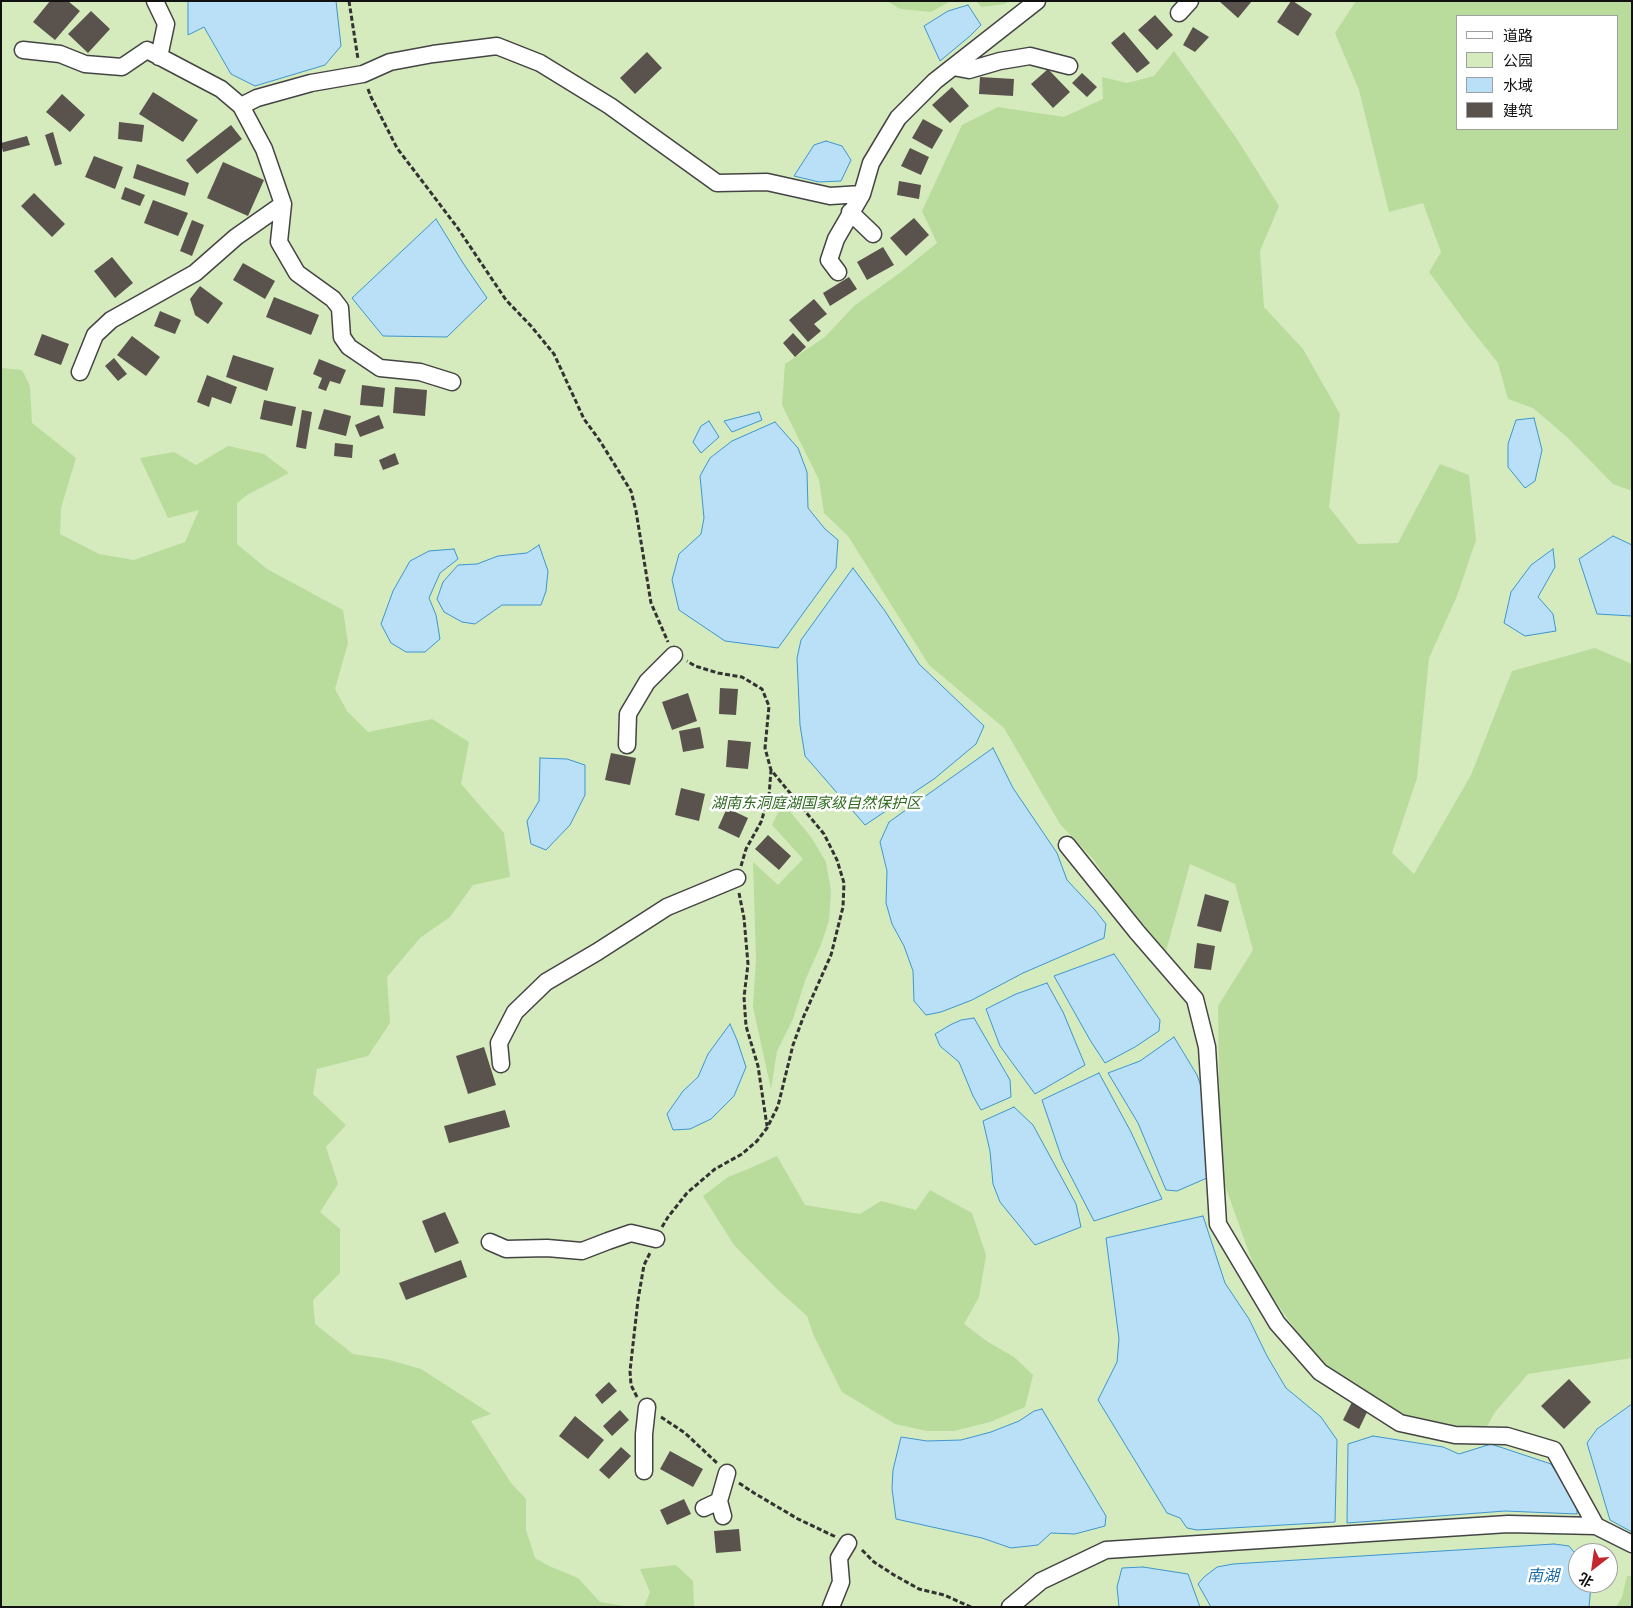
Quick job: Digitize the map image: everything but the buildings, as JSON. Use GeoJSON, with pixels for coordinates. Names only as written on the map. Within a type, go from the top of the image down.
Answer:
{"type":"FeatureCollection","features":[{"type":"Feature","properties":{"kind":"street"},"geometry":{"type":"LineString","coordinates":[[155,1],[166,24],[159,57]]}},
{"type":"Feature","properties":{"kind":"street"},"geometry":{"type":"LineString","coordinates":[[838,272],[829,260],[836,239],[862,194],[871,162],[898,118],[936,81],[1037,1]]}},
{"type":"Feature","properties":{"kind":"street"},"geometry":{"type":"LineString","coordinates":[[241,106],[257,98],[311,83],[363,74],[390,62],[433,54],[497,46],[540,63],[610,106],[717,183],[768,182],[830,196],[862,194]]}},
{"type":"Feature","properties":{"kind":"street"},"geometry":{"type":"LineString","coordinates":[[23,50],[60,54],[85,64],[122,67],[147,50],[221,88],[241,106],[264,149],[283,204],[279,242],[297,273],[333,299],[340,308],[342,337],[348,347],[380,368],[420,372],[452,382]]}},
{"type":"Feature","properties":{"kind":"street"},"geometry":{"type":"LineString","coordinates":[[954,67],[969,70],[1000,61],[1030,56],[1069,66]]}},
{"type":"Feature","properties":{"kind":"street"},"geometry":{"type":"LineString","coordinates":[[80,372],[94,335],[111,320],[196,273],[236,237],[283,204]]}},
{"type":"Feature","properties":{"kind":"street"},"geometry":{"type":"LineString","coordinates":[[850,212],[873,234]]}},
{"type":"Feature","properties":{"kind":"street"},"geometry":{"type":"LineString","coordinates":[[627,745],[628,714],[647,682],[674,655]]}},
{"type":"Feature","properties":{"kind":"street"},"geometry":{"type":"LineString","coordinates":[[1067,844],[1137,932],[1195,1000],[1207,1047],[1218,1224],[1277,1323],[1320,1372],[1400,1423],[1455,1436],[1507,1436],[1554,1450],[1596,1526]]}},
{"type":"Feature","properties":{"kind":"street"},"geometry":{"type":"LineString","coordinates":[[501,1064],[499,1043],[514,1012],[546,982],[667,907],[737,878]]}},
{"type":"Feature","properties":{"kind":"street"},"geometry":{"type":"LineString","coordinates":[[490,1242],[506,1249],[547,1248],[582,1252],[631,1233],[656,1239]]}},
{"type":"Feature","properties":{"kind":"street"},"geometry":{"type":"LineString","coordinates":[[644,1471],[644,1434],[647,1407]]}},
{"type":"Feature","properties":{"kind":"street"},"geometry":{"type":"LineString","coordinates":[[704,1508],[721,1509],[727,1473]]}},
{"type":"Feature","properties":{"kind":"street"},"geometry":{"type":"LineString","coordinates":[[1010,1607],[1041,1581],[1106,1550],[1508,1524],[1596,1526],[1632,1544]]}},
{"type":"Feature","properties":{"kind":"street"},"geometry":{"type":"LineString","coordinates":[[831,1607],[841,1582],[839,1558],[848,1543]]}},
{"type":"Feature","properties":{"kind":"path"},"geometry":{"type":"LineString","coordinates":[[349,1],[356,54],[371,97],[397,148],[457,227],[506,300],[554,354],[584,419],[631,491],[651,602],[674,655],[696,666],[718,673],[742,677],[762,689],[770,706],[765,748],[771,770],[769,796],[761,822],[746,848],[737,878],[744,918],[748,964],[744,997],[746,1026],[758,1066],[767,1128]]}},
{"type":"Feature","properties":{"kind":"path"},"geometry":{"type":"LineString","coordinates":[[771,770],[824,834],[838,860],[844,883],[844,907],[831,955],[793,1045],[778,1106],[767,1128],[757,1141],[742,1154],[715,1169],[687,1193],[668,1216],[644,1265],[638,1300],[630,1385],[639,1400],[647,1407],[685,1433],[727,1473],[754,1493],[798,1519],[863,1551],[874,1562],[894,1575],[919,1588],[944,1595],[971,1607]]}},
{"type":"Feature","properties":{"kind":"green space","name":"湖南东洞庭湖国家级自然保护区"},"geometry":{"type":"Polygon","coordinates":[[[1,1],[1632,1],[1632,1607],[1,1607],[1,1]]]}},
{"type":"Feature","properties":{"kind":"green space"},"geometry":{"type":"Polygon","coordinates":[[[887,1],[951,1],[931,12],[900,9],[887,1]]]}},
{"type":"Feature","properties":{"kind":"green space"},"geometry":{"type":"Polygon","coordinates":[[[976,1],[1009,1],[1005,4],[982,7],[976,1]]]}},
{"type":"Feature","properties":{"kind":"green space"},"geometry":{"type":"Polygon","coordinates":[[[1356,1],[1632,1],[1632,491],[1613,484],[1567,437],[1533,408],[1508,399],[1498,363],[1429,272],[1441,252],[1423,203],[1389,212],[1359,90],[1335,33],[1356,1]]]}},
{"type":"Feature","properties":{"kind":"green space"},"geometry":{"type":"Polygon","coordinates":[[[1174,51],[1237,139],[1279,206],[1260,251],[1264,307],[1303,349],[1340,414],[1329,507],[1358,544],[1398,543],[1440,464],[1469,475],[1476,540],[1457,596],[1429,658],[1417,778],[1392,853],[1414,874],[1471,775],[1512,671],[1595,648],[1632,664],[1632,1358],[1528,1374],[1495,1412],[1484,1432],[1394,1412],[1331,1370],[1299,1335],[1257,1275],[1222,1177],[1218,1006],[1253,950],[1235,884],[1190,864],[1166,951],[1112,887],[1094,860],[1060,824],[1004,728],[929,665],[848,536],[824,513],[819,480],[782,405],[785,364],[825,337],[854,306],[937,243],[922,211],[962,125],[998,107],[1064,117],[1103,99],[1102,77],[1127,83],[1154,76],[1174,51]]]}},
{"type":"Feature","properties":{"kind":"green space"},"geometry":{"type":"Polygon","coordinates":[[[1,368],[22,370],[30,386],[32,423],[76,458],[61,508],[60,534],[99,554],[134,560],[185,542],[199,510],[168,518],[140,458],[174,452],[196,465],[228,446],[264,454],[289,473],[247,495],[237,503],[237,544],[267,569],[343,610],[348,643],[335,689],[347,711],[368,732],[432,719],[469,742],[461,784],[504,833],[510,877],[473,885],[450,917],[420,938],[387,977],[390,1023],[368,1056],[317,1069],[313,1094],[346,1125],[326,1147],[338,1184],[320,1212],[340,1229],[340,1273],[313,1300],[315,1324],[353,1354],[386,1359],[421,1369],[491,1414],[471,1421],[511,1483],[526,1499],[526,1530],[535,1558],[578,1578],[600,1602],[630,1607],[1,1607],[1,368]]]}},
{"type":"Feature","properties":{"kind":"green space"},"geometry":{"type":"Polygon","coordinates":[[[783,803],[811,837],[826,862],[831,891],[829,920],[822,942],[805,981],[793,1019],[777,1051],[771,1089],[753,1007],[756,959],[753,862],[778,885],[803,859],[772,825],[783,803]]]}},
{"type":"Feature","properties":{"kind":"green space"},"geometry":{"type":"Polygon","coordinates":[[[777,1156],[805,1205],[860,1214],[881,1201],[916,1210],[930,1190],[972,1213],[986,1255],[979,1297],[964,1324],[988,1342],[1014,1357],[1033,1375],[1025,1407],[990,1422],[954,1431],[927,1431],[895,1424],[842,1392],[814,1336],[807,1316],[778,1290],[734,1245],[703,1196],[728,1177],[777,1156]]]}},
{"type":"Feature","properties":{"kind":"green space"},"geometry":{"type":"Polygon","coordinates":[[[676,1565],[693,1581],[694,1607],[644,1607],[650,1592],[640,1569],[676,1565]]]}},
{"type":"Feature","properties":{"kind":"green space"},"geometry":{"type":"Polygon","coordinates":[[[1627,1576],[1632,1576],[1632,1607],[1616,1607],[1622,1597],[1627,1576]]]}},
{"type":"Feature","properties":{"kind":"water"},"geometry":{"type":"Polygon","coordinates":[[[188,1],[336,1],[341,46],[325,65],[255,86],[231,74],[204,27],[188,35],[188,1]]]}},
{"type":"Feature","properties":{"kind":"water"},"geometry":{"type":"Polygon","coordinates":[[[968,5],[981,25],[940,61],[924,26],[948,11],[968,5]]]}},
{"type":"Feature","properties":{"kind":"water"},"geometry":{"type":"Polygon","coordinates":[[[826,141],[842,146],[851,160],[841,181],[819,182],[794,176],[814,145],[826,141]]]}},
{"type":"Feature","properties":{"kind":"water"},"geometry":{"type":"Polygon","coordinates":[[[436,219],[487,298],[447,337],[383,336],[352,298],[436,219]]]}},
{"type":"Feature","properties":{"kind":"water"},"geometry":{"type":"Polygon","coordinates":[[[759,412],[762,420],[732,432],[724,421],[759,412]]]}},
{"type":"Feature","properties":{"kind":"water"},"geometry":{"type":"Polygon","coordinates":[[[1534,418],[1542,450],[1535,481],[1525,488],[1508,467],[1508,444],[1516,420],[1534,418]]]}},
{"type":"Feature","properties":{"kind":"water"},"geometry":{"type":"Polygon","coordinates":[[[709,421],[719,437],[701,453],[693,442],[701,426],[709,421]]]}},
{"type":"Feature","properties":{"kind":"water"},"geometry":{"type":"Polygon","coordinates":[[[775,422],[798,448],[807,472],[808,508],[825,529],[838,540],[836,568],[778,648],[725,641],[679,610],[672,580],[679,554],[701,534],[704,518],[700,476],[710,458],[732,441],[775,422]]]}},
{"type":"Feature","properties":{"kind":"water"},"geometry":{"type":"Polygon","coordinates":[[[1613,536],[1632,545],[1632,616],[1597,614],[1579,559],[1613,536]]]}},
{"type":"Feature","properties":{"kind":"water"},"geometry":{"type":"Polygon","coordinates":[[[539,545],[548,571],[546,591],[541,605],[502,605],[475,624],[462,622],[444,612],[437,599],[443,582],[458,565],[477,564],[498,556],[527,553],[539,545]]]}},
{"type":"Feature","properties":{"kind":"water"},"geometry":{"type":"Polygon","coordinates":[[[454,549],[458,559],[440,573],[429,598],[436,615],[440,639],[425,652],[406,652],[391,643],[381,624],[393,591],[410,561],[429,551],[454,549]]]}},
{"type":"Feature","properties":{"kind":"water"},"geometry":{"type":"Polygon","coordinates":[[[1553,549],[1555,567],[1538,597],[1553,614],[1556,631],[1525,636],[1504,623],[1511,592],[1531,565],[1553,549]]]}},
{"type":"Feature","properties":{"kind":"water"},"geometry":{"type":"Polygon","coordinates":[[[853,568],[885,611],[919,664],[984,726],[976,744],[934,779],[865,825],[805,756],[800,725],[797,658],[801,640],[853,568]]]}},
{"type":"Feature","properties":{"kind":"water"},"geometry":{"type":"Polygon","coordinates":[[[993,748],[1013,788],[1057,853],[1067,880],[1106,924],[1104,938],[1023,973],[972,1000],[941,1012],[926,1015],[914,1001],[913,971],[904,946],[892,924],[886,903],[887,871],[880,842],[889,822],[993,748]]]}},
{"type":"Feature","properties":{"kind":"water"},"geometry":{"type":"Polygon","coordinates":[[[540,758],[567,759],[585,765],[585,795],[570,825],[546,850],[531,844],[527,821],[539,801],[540,758]]]}},
{"type":"Feature","properties":{"kind":"water"},"geometry":{"type":"Polygon","coordinates":[[[1114,954],[1160,1020],[1159,1031],[1135,1047],[1105,1063],[1054,976],[1114,954]]]}},
{"type":"Feature","properties":{"kind":"water"},"geometry":{"type":"Polygon","coordinates":[[[1047,983],[1063,1012],[1085,1065],[1035,1094],[1000,1046],[986,1009],[1016,994],[1047,983]]]}},
{"type":"Feature","properties":{"kind":"water"},"geometry":{"type":"Polygon","coordinates":[[[974,1018],[1010,1080],[1011,1097],[981,1110],[959,1062],[940,1046],[935,1034],[961,1020],[974,1018]]]}},
{"type":"Feature","properties":{"kind":"water"},"geometry":{"type":"Polygon","coordinates":[[[730,1024],[746,1067],[734,1096],[711,1119],[690,1129],[673,1130],[667,1114],[683,1091],[698,1077],[708,1054],[730,1024]]]}},
{"type":"Feature","properties":{"kind":"water"},"geometry":{"type":"Polygon","coordinates":[[[1174,1037],[1197,1075],[1207,1103],[1207,1178],[1177,1191],[1166,1190],[1138,1123],[1108,1073],[1140,1061],[1174,1037]]]}},
{"type":"Feature","properties":{"kind":"water"},"geometry":{"type":"Polygon","coordinates":[[[1099,1073],[1131,1132],[1162,1199],[1094,1221],[1062,1159],[1042,1100],[1099,1073]]]}},
{"type":"Feature","properties":{"kind":"water"},"geometry":{"type":"Polygon","coordinates":[[[1014,1107],[1033,1125],[1076,1204],[1081,1227],[1035,1245],[1000,1202],[993,1184],[990,1151],[983,1121],[1014,1107]]]}},
{"type":"Feature","properties":{"kind":"water"},"geometry":{"type":"Polygon","coordinates":[[[1203,1216],[1225,1283],[1249,1319],[1267,1356],[1286,1388],[1321,1417],[1337,1440],[1335,1522],[1197,1530],[1187,1528],[1180,1518],[1167,1513],[1098,1400],[1117,1362],[1119,1339],[1106,1238],[1203,1216]]]}},
{"type":"Feature","properties":{"kind":"water"},"geometry":{"type":"Polygon","coordinates":[[[1632,1404],[1632,1532],[1610,1520],[1587,1443],[1597,1429],[1632,1404]]]}},
{"type":"Feature","properties":{"kind":"water"},"geometry":{"type":"Polygon","coordinates":[[[1042,1409],[1106,1516],[1105,1526],[1075,1534],[1051,1533],[1038,1545],[1011,1548],[982,1538],[896,1519],[892,1489],[893,1470],[901,1437],[927,1441],[961,1440],[991,1432],[1042,1409]]]}},
{"type":"Feature","properties":{"kind":"water"},"geometry":{"type":"Polygon","coordinates":[[[1373,1436],[1443,1447],[1459,1454],[1491,1444],[1551,1464],[1577,1506],[1577,1514],[1505,1511],[1347,1523],[1348,1444],[1373,1436]]]}},
{"type":"Feature","properties":{"kind":"water","name":"南湖"},"geometry":{"type":"Polygon","coordinates":[[[1554,1544],[1568,1546],[1568,1593],[1590,1593],[1589,1607],[1211,1607],[1198,1584],[1217,1567],[1233,1564],[1554,1544]]]}},
{"type":"Feature","properties":{"kind":"water"},"geometry":{"type":"Polygon","coordinates":[[[1143,1567],[1188,1574],[1200,1607],[1119,1607],[1117,1587],[1122,1568],[1143,1567]]]}}]}
